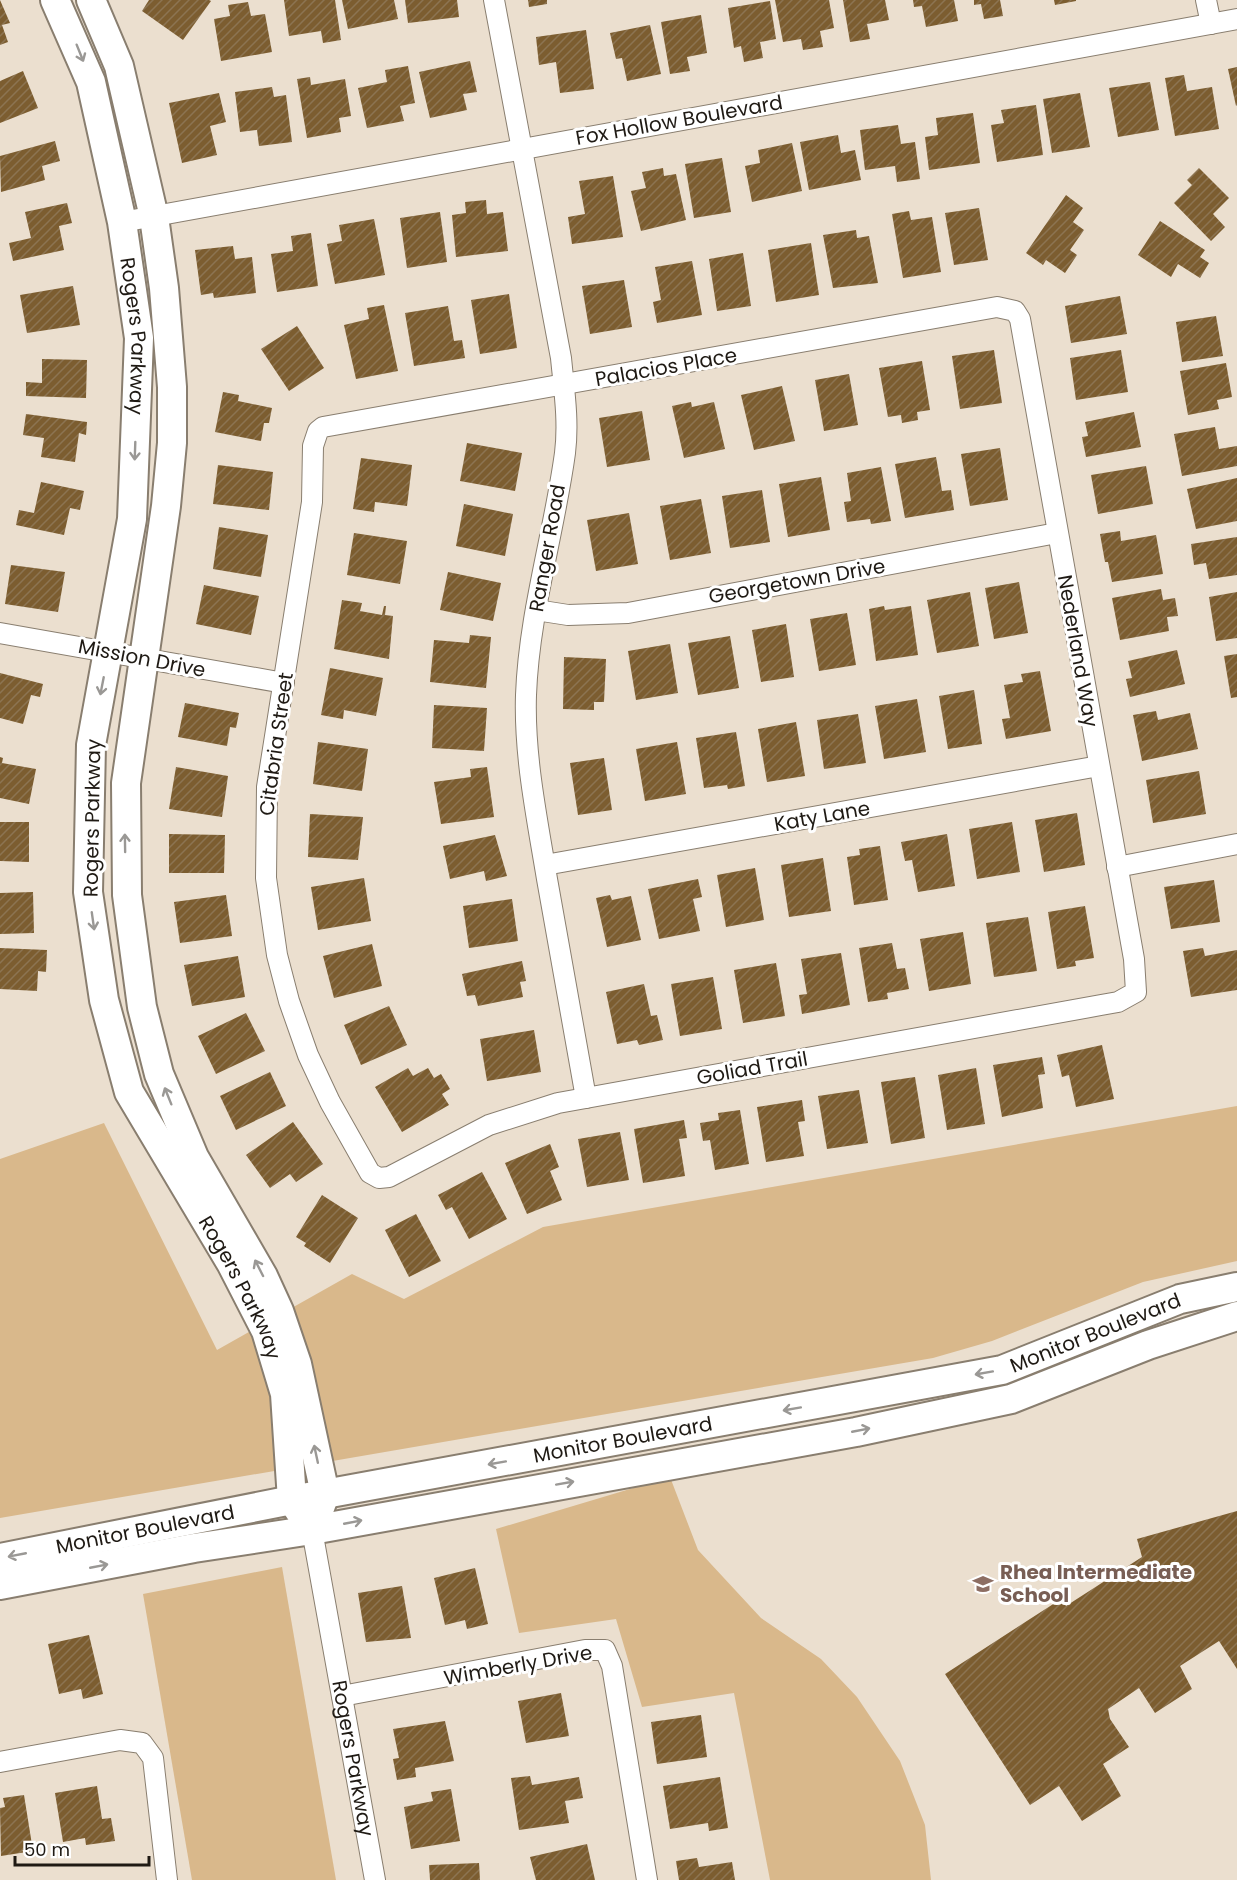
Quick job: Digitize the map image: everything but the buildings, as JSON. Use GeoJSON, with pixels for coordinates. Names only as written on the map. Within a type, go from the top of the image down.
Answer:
{"type":"FeatureCollection","features":[{"type":"Feature","properties":{"kind":"street","name":"Rogers Parkway"},"geometry":{"type":"LineString","coordinates":[[56,0],[92,82],[122,222],[139,338],[132,519],[91,746],[88,892],[104,1000],[129,1092],[231,1263],[266,1331],[285,1394],[292,1500],[312,1530],[375,1880]]}},
{"type":"Feature","properties":{"kind":"street","name":"Rogers Parkway"},"geometry":{"type":"LineString","coordinates":[[91,0],[119,66],[154,217],[164,288],[172,418],[166,506],[126,783],[124,823],[127,895],[142,1007],[159,1074],[194,1157],[247,1244],[279,1311],[297,1364],[325,1494]]}},
{"type":"Feature","properties":{"kind":"street","name":"Ranger Road"},"geometry":{"type":"LineString","coordinates":[[494,0],[561,358],[567,420],[565,452],[528,664],[527,729],[534,803],[586,1098]]}},
{"type":"Feature","properties":{"kind":"street"},"geometry":{"type":"LineString","coordinates":[[1206,0],[1211,24]]}},
{"type":"Feature","properties":{"kind":"street","name":"Fox Hollow Boulevard"},"geometry":{"type":"LineString","coordinates":[[122,222],[1237,19]]}},
{"type":"Feature","properties":{"kind":"street","name":"Palacios Place"},"geometry":{"type":"LineString","coordinates":[[318,431],[323,427],[997,307],[1006,307],[1015,311]]}},
{"type":"Feature","properties":{"kind":"street","name":"Nederland Way"},"geometry":{"type":"LineString","coordinates":[[1015,311],[1020,319],[1136,973],[1136,992]]}},
{"type":"Feature","properties":{"kind":"street","name":"Citabria Street"},"geometry":{"type":"LineString","coordinates":[[318,431],[312,446],[312,502],[267,787],[266,878],[278,955],[289,1001],[308,1055],[365,1166],[379,1178]]}},
{"type":"Feature","properties":{"kind":"street","name":"Georgetown Drive"},"geometry":{"type":"LineString","coordinates":[[536,610],[577,616],[628,613],[1057,533]]}},
{"type":"Feature","properties":{"kind":"street","name":"Mission Drive"},"geometry":{"type":"LineString","coordinates":[[0,633],[284,683]]}},
{"type":"Feature","properties":{"kind":"street","name":"Katy Lane"},"geometry":{"type":"LineString","coordinates":[[545,865],[1099,766]]}},
{"type":"Feature","properties":{"kind":"street"},"geometry":{"type":"LineString","coordinates":[[1117,867],[1237,844]]}},
{"type":"Feature","properties":{"kind":"street","name":"Goliad Trail"},"geometry":{"type":"LineString","coordinates":[[379,1178],[389,1177],[460,1139],[510,1117],[586,1098],[1110,1004],[1136,992]]}},
{"type":"Feature","properties":{"kind":"street","name":"Monitor Boulevard"},"geometry":{"type":"LineString","coordinates":[[0,1558],[292,1500],[1002,1370],[1180,1299],[1237,1287]]}},
{"type":"Feature","properties":{"kind":"street","name":"Monitor Boulevard"},"geometry":{"type":"LineString","coordinates":[[0,1585],[194,1548],[312,1530],[856,1432],[1011,1399],[1148,1345],[1237,1316]]}},
{"type":"Feature","properties":{"kind":"street"},"geometry":{"type":"LineString","coordinates":[[312,1530],[325,1494]]}},
{"type":"Feature","properties":{"kind":"street","name":"Wimberly Drive"},"geometry":{"type":"LineString","coordinates":[[342,1696],[585,1650],[605,1650],[612,1666],[647,1880]]}},
{"type":"Feature","properties":{"kind":"street"},"geometry":{"type":"LineString","coordinates":[[0,1762],[120,1740],[142,1743],[153,1758],[167,1880]]}},
{"type":"Feature","properties":{"kind":"shaded area"},"geometry":{"type":"Polygon","coordinates":[[[1237,1106],[1237,1261],[1143,1282],[992,1341],[933,1358],[0,1518],[0,1159],[104,1123],[217,1350],[352,1274],[404,1299],[543,1227],[1237,1106]]]}},
{"type":"Feature","properties":{"kind":"shaded area"},"geometry":{"type":"Polygon","coordinates":[[[670,1477],[698,1550],[761,1618],[821,1659],[857,1697],[900,1761],[925,1825],[931,1880],[770,1880],[734,1693],[642,1707],[616,1619],[519,1633],[496,1529],[670,1477]]]}},
{"type":"Feature","properties":{"kind":"shaded area"},"geometry":{"type":"Polygon","coordinates":[[[282,1567],[336,1880],[192,1880],[143,1594],[282,1567]]]}},
{"type":"Feature","properties":{"kind":"place","name":"Rhea Intermediate School"},"geometry":{"type":"Point","coordinates":[983,1584]}}]}
